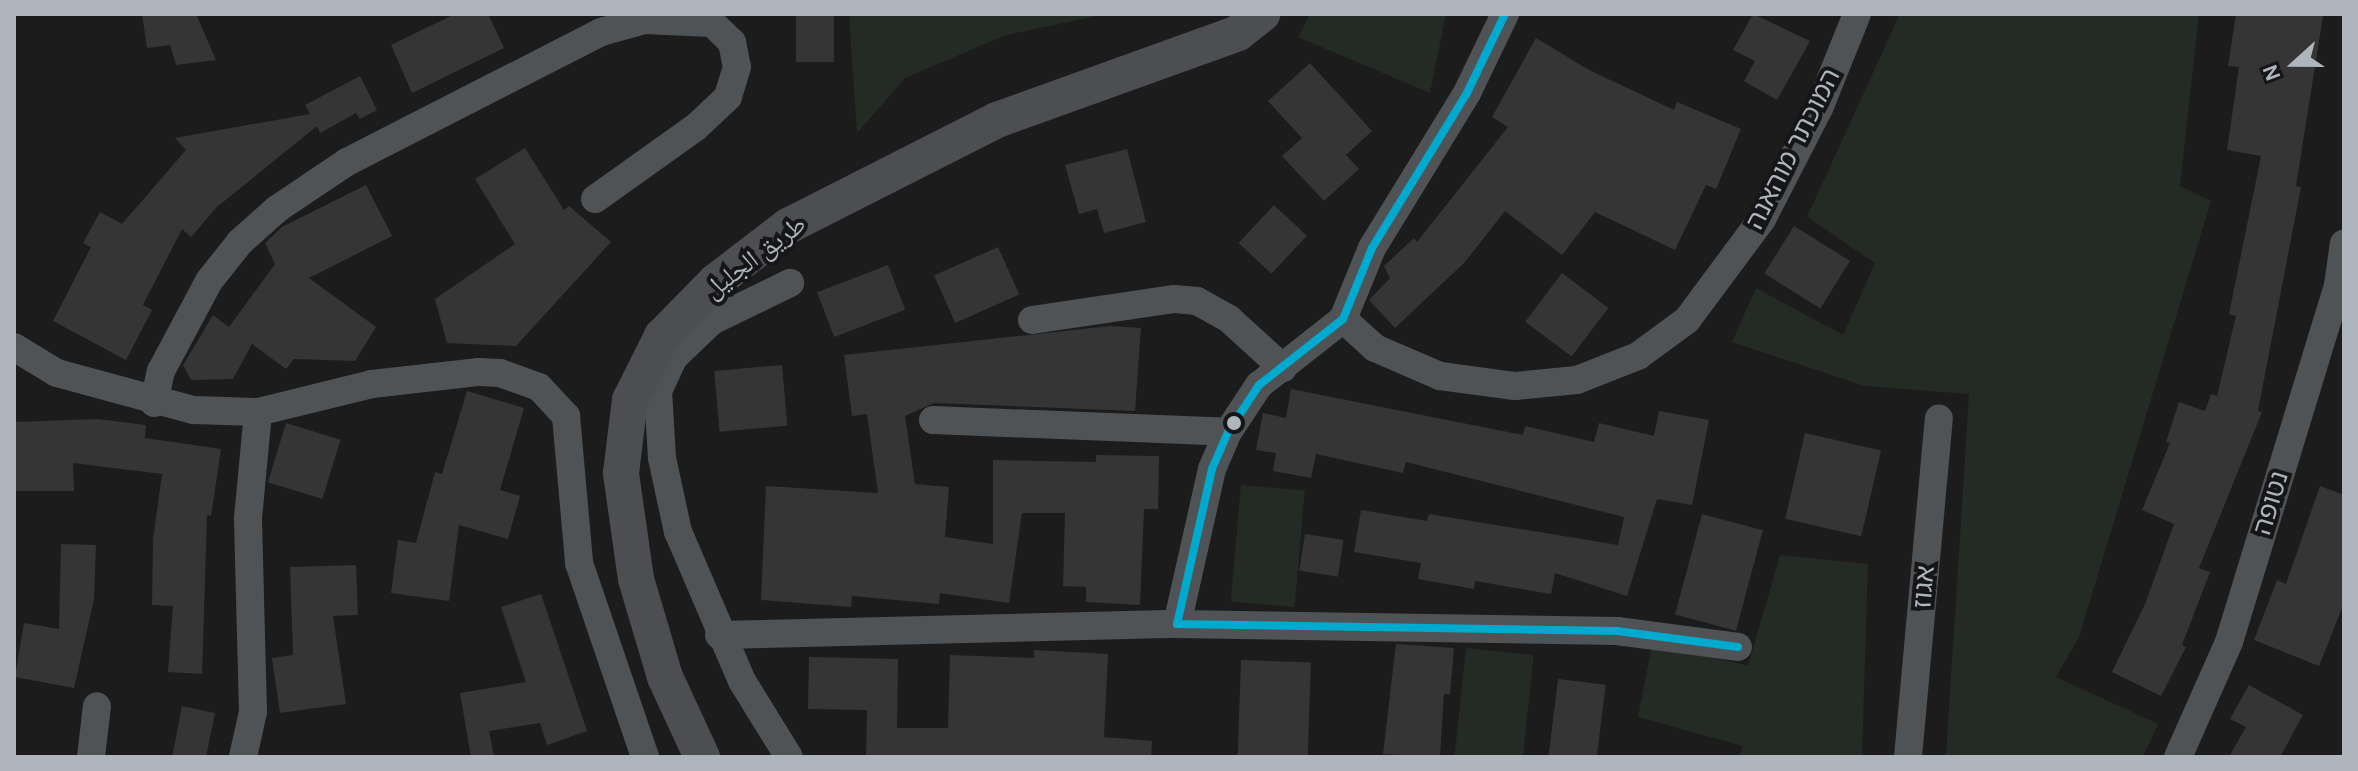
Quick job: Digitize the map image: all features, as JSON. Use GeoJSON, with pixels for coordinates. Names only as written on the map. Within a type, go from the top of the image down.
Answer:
{"type":"FeatureCollection","features":[{"type":"Feature","properties":{"kind":"main road","name":"طريق الجليل"},"geometry":{"type":"LineString","coordinates":[[702,757],[665,677],[636,579],[621,473],[630,400],[662,336],[715,282],[788,226],[997,120],[1238,33],[1262,14]]}},
{"type":"Feature","properties":{"kind":"street"},"geometry":{"type":"LineString","coordinates":[[1177,624],[1212,469],[1228,432],[1259,385],[1343,319],[1372,248],[1467,93],[1505,14]]}},
{"type":"Feature","properties":{"kind":"street","name":"המוכתר מוהאנה"},"geometry":{"type":"LineString","coordinates":[[1343,319],[1375,348],[1440,376],[1515,386],[1577,380],[1638,356],[1687,320],[1762,219],[1820,106],[1857,14]]}},
{"type":"Feature","properties":{"kind":"street"},"geometry":{"type":"LineString","coordinates":[[154,403],[161,371],[209,281],[240,242],[277,209],[360,155],[601,32],[644,20],[712,23],[732,42],[735,55],[737,67],[728,97],[696,127],[595,199]]}},
{"type":"Feature","properties":{"kind":"street","name":"נטופה"},"geometry":{"type":"LineString","coordinates":[[2178,757],[2229,642],[2338,285],[2344,243]]}},
{"type":"Feature","properties":{"kind":"street"},"geometry":{"type":"LineString","coordinates":[[789,757],[719,635],[678,532],[662,458],[658,391],[674,357],[712,321],[790,283]]}},
{"type":"Feature","properties":{"kind":"street"},"geometry":{"type":"LineString","coordinates":[[1032,320],[1174,299],[1197,301],[1229,319],[1283,368]]}},
{"type":"Feature","properties":{"kind":"street"},"geometry":{"type":"LineString","coordinates":[[14,347],[57,373],[154,403],[258,412],[372,384],[479,372],[539,387],[558,401],[566,416],[579,563],[645,757]]}},
{"type":"Feature","properties":{"kind":"street"},"geometry":{"type":"LineString","coordinates":[[243,757],[253,712],[248,518],[258,412]]}},
{"type":"Feature","properties":{"kind":"street","name":"אגוז"},"geometry":{"type":"LineString","coordinates":[[1908,757],[1939,418]]}},
{"type":"Feature","properties":{"kind":"street"},"geometry":{"type":"LineString","coordinates":[[933,420],[1228,432]]}},
{"type":"Feature","properties":{"kind":"street"},"geometry":{"type":"LineString","coordinates":[[719,635],[1177,624],[1617,631],[1738,647]]}},
{"type":"Feature","properties":{"kind":"street"},"geometry":{"type":"LineString","coordinates":[[91,757],[97,706]]}},
{"type":"Feature","properties":{"kind":"shaded area"},"geometry":{"type":"Polygon","coordinates":[[[849,14],[1106,14],[1006,35],[905,78],[857,133],[849,14]]]}},
{"type":"Feature","properties":{"kind":"shaded area"},"geometry":{"type":"Polygon","coordinates":[[[1310,14],[1446,14],[1430,93],[1298,37],[1310,14]]]}},
{"type":"Feature","properties":{"kind":"shaded area"},"geometry":{"type":"Polygon","coordinates":[[[1900,14],[2199,14],[2180,186],[2211,201],[2079,637],[2056,677],[2158,724],[2143,757],[1946,757],[1969,394],[1865,386],[1732,342],[1756,288],[1843,335],[1875,263],[1807,217],[1900,14]]]}},
{"type":"Feature","properties":{"kind":"shaded area"},"geometry":{"type":"Polygon","coordinates":[[[1241,485],[1305,491],[1295,607],[1231,602],[1241,485]]]}},
{"type":"Feature","properties":{"kind":"shaded area"},"geometry":{"type":"Polygon","coordinates":[[[1780,555],[1868,564],[1862,757],[1739,757],[1743,746],[1638,717],[1653,641],[1748,666],[1780,555]]]}},
{"type":"Feature","properties":{"kind":"shaded area"},"geometry":{"type":"Polygon","coordinates":[[[1466,648],[1534,655],[1523,757],[1455,756],[1466,648]]]}},
{"type":"Feature","properties":{"kind":"building"},"geometry":{"type":"Polygon","coordinates":[[[142,14],[196,14],[216,60],[176,65],[170,45],[147,48],[142,14]]]}},
{"type":"Feature","properties":{"kind":"building"},"geometry":{"type":"Polygon","coordinates":[[[455,14],[488,14],[504,48],[412,93],[391,45],[455,14]]]}},
{"type":"Feature","properties":{"kind":"building"},"geometry":{"type":"Polygon","coordinates":[[[796,14],[834,14],[834,62],[796,62],[796,14]]]}},
{"type":"Feature","properties":{"kind":"building"},"geometry":{"type":"Polygon","coordinates":[[[1753,14],[1810,41],[1777,100],[1744,81],[1755,61],[1733,50],[1753,14]]]}},
{"type":"Feature","properties":{"kind":"building"},"geometry":{"type":"Polygon","coordinates":[[[2236,14],[2323,16],[2296,186],[2301,187],[2258,411],[2262,412],[2199,568],[2210,572],[2182,645],[2186,647],[2161,696],[2112,672],[2145,604],[2174,524],[2142,510],[2170,443],[2166,442],[2179,402],[2205,411],[2211,394],[2217,396],[2236,316],[2229,314],[2261,156],[2227,150],[2239,67],[2228,66],[2236,14]]]}},
{"type":"Feature","properties":{"kind":"building"},"geometry":{"type":"Polygon","coordinates":[[[1536,38],[1589,70],[1674,110],[1677,102],[1741,129],[1716,189],[1706,185],[1675,250],[1595,212],[1562,255],[1505,211],[1465,262],[1395,328],[1369,300],[1390,278],[1384,266],[1414,238],[1417,242],[1508,127],[1492,117],[1536,38]]]}},
{"type":"Feature","properties":{"kind":"building"},"geometry":{"type":"Polygon","coordinates":[[[1310,63],[1372,131],[1346,155],[1359,169],[1324,201],[1282,156],[1302,138],[1268,101],[1310,63]]]}},
{"type":"Feature","properties":{"kind":"building"},"geometry":{"type":"Polygon","coordinates":[[[360,76],[377,110],[360,119],[356,113],[320,133],[317,126],[217,207],[191,237],[182,229],[143,305],[152,310],[126,360],[53,321],[91,247],[83,243],[100,212],[122,224],[186,150],[175,138],[310,114],[305,105],[360,76]]]}},
{"type":"Feature","properties":{"kind":"building"},"geometry":{"type":"Polygon","coordinates":[[[525,148],[564,210],[569,206],[611,242],[516,346],[447,343],[435,299],[515,244],[475,179],[525,148]]]}},
{"type":"Feature","properties":{"kind":"building"},"geometry":{"type":"Polygon","coordinates":[[[1127,149],[1146,222],[1104,233],[1097,209],[1079,214],[1065,165],[1127,149]]]}},
{"type":"Feature","properties":{"kind":"building"},"geometry":{"type":"Polygon","coordinates":[[[366,185],[392,236],[309,278],[376,327],[355,361],[294,359],[286,369],[252,344],[233,379],[191,380],[183,365],[213,315],[229,327],[275,264],[265,243],[282,227],[366,185]]]}},
{"type":"Feature","properties":{"kind":"building"},"geometry":{"type":"Polygon","coordinates":[[[1274,205],[1307,236],[1271,274],[1239,243],[1274,205]]]}},
{"type":"Feature","properties":{"kind":"building"},"geometry":{"type":"Polygon","coordinates":[[[1794,226],[1850,261],[1820,308],[1764,273],[1794,226]]]}},
{"type":"Feature","properties":{"kind":"building"},"geometry":{"type":"Polygon","coordinates":[[[998,247],[1019,295],[955,323],[934,275],[998,247]]]}},
{"type":"Feature","properties":{"kind":"building"},"geometry":{"type":"Polygon","coordinates":[[[888,265],[905,310],[834,337],[817,292],[888,265]]]}},
{"type":"Feature","properties":{"kind":"building"},"geometry":{"type":"Polygon","coordinates":[[[1562,273],[1608,308],[1572,357],[1525,322],[1562,273]]]}},
{"type":"Feature","properties":{"kind":"building"},"geometry":{"type":"Polygon","coordinates":[[[1110,326],[1141,328],[1135,411],[934,403],[905,416],[915,484],[949,487],[945,537],[993,544],[993,460],[1096,462],[1096,455],[1159,456],[1158,509],[1144,509],[1140,605],[1086,602],[1086,587],[1063,586],[1065,513],[1022,513],[1009,603],[940,593],[939,604],[852,596],[851,607],[761,600],[766,486],[878,493],[867,414],[852,416],[844,355],[1110,326]]]}},
{"type":"Feature","properties":{"kind":"building"},"geometry":{"type":"Polygon","coordinates":[[[782,365],[787,426],[720,432],[714,371],[782,365]]]}},
{"type":"Feature","properties":{"kind":"building"},"geometry":{"type":"Polygon","coordinates":[[[1291,389],[1523,435],[1525,426],[1594,442],[1599,423],[1654,436],[1659,411],[1709,420],[1692,505],[1657,499],[1627,596],[1555,573],[1551,594],[1475,581],[1474,589],[1418,579],[1421,563],[1354,552],[1361,510],[1427,521],[1429,514],[1618,545],[1624,517],[1406,462],[1403,473],[1316,454],[1311,478],[1273,471],[1276,453],[1256,450],[1263,413],[1286,418],[1291,389]]]}},
{"type":"Feature","properties":{"kind":"building"},"geometry":{"type":"Polygon","coordinates":[[[467,391],[524,408],[500,490],[520,496],[508,539],[459,525],[449,601],[391,593],[398,540],[416,543],[435,472],[442,474],[467,391]]]}},
{"type":"Feature","properties":{"kind":"building"},"geometry":{"type":"Polygon","coordinates":[[[98,419],[146,425],[145,438],[221,449],[211,516],[207,515],[202,674],[168,672],[173,606],[152,605],[153,540],[162,474],[73,463],[74,491],[15,491],[14,422],[98,419]]]}},
{"type":"Feature","properties":{"kind":"building"},"geometry":{"type":"Polygon","coordinates":[[[286,423],[341,440],[322,499],[268,482],[286,423]]]}},
{"type":"Feature","properties":{"kind":"building"},"geometry":{"type":"Polygon","coordinates":[[[1805,433],[1881,451],[1861,536],[1785,519],[1805,433]]]}},
{"type":"Feature","properties":{"kind":"building"},"geometry":{"type":"Polygon","coordinates":[[[2320,486],[2344,495],[2344,603],[2319,666],[2254,640],[2277,580],[2286,584],[2320,486]]]}},
{"type":"Feature","properties":{"kind":"building"},"geometry":{"type":"Polygon","coordinates":[[[1702,514],[1763,530],[1736,631],[1675,614],[1702,514]]]}},
{"type":"Feature","properties":{"kind":"building"},"geometry":{"type":"Polygon","coordinates":[[[1305,534],[1344,540],[1338,577],[1299,571],[1305,534]]]}},
{"type":"Feature","properties":{"kind":"building"},"geometry":{"type":"Polygon","coordinates":[[[61,544],[96,545],[94,599],[74,688],[15,677],[24,623],[59,629],[61,544]]]}},
{"type":"Feature","properties":{"kind":"building"},"geometry":{"type":"Polygon","coordinates":[[[356,565],[358,615],[333,616],[346,704],[280,713],[272,658],[293,655],[290,567],[356,565]]]}},
{"type":"Feature","properties":{"kind":"building"},"geometry":{"type":"Polygon","coordinates":[[[541,594],[587,731],[547,745],[540,723],[489,731],[494,757],[471,757],[460,693],[526,682],[501,607],[541,594]]]}},
{"type":"Feature","properties":{"kind":"building"},"geometry":{"type":"Polygon","coordinates":[[[1396,644],[1454,648],[1450,694],[1444,694],[1440,757],[1383,754],[1396,644]]]}},
{"type":"Feature","properties":{"kind":"building"},"geometry":{"type":"Polygon","coordinates":[[[1034,650],[1108,654],[1104,737],[1152,741],[1151,757],[866,757],[867,710],[808,709],[809,657],[898,659],[897,728],[948,728],[950,655],[1034,658],[1034,650]]]}},
{"type":"Feature","properties":{"kind":"building"},"geometry":{"type":"Polygon","coordinates":[[[1241,660],[1311,662],[1308,757],[1238,757],[1241,660]]]}},
{"type":"Feature","properties":{"kind":"building"},"geometry":{"type":"Polygon","coordinates":[[[1558,679],[1606,685],[1597,757],[1548,757],[1558,679]]]}},
{"type":"Feature","properties":{"kind":"building"},"geometry":{"type":"Polygon","coordinates":[[[2249,685],[2303,715],[2280,757],[2229,757],[2246,727],[2230,719],[2249,685]]]}},
{"type":"Feature","properties":{"kind":"building"},"geometry":{"type":"Polygon","coordinates":[[[182,706],[215,713],[206,757],[172,757],[182,706]]]}},
{"type":"Feature","properties":{"kind":"transit line"},"geometry":{"type":"LineString","coordinates":[[1505,14],[1467,93],[1372,248],[1343,319],[1259,385],[1228,432],[1212,469],[1177,624],[1617,631],[1738,647]]}}]}
